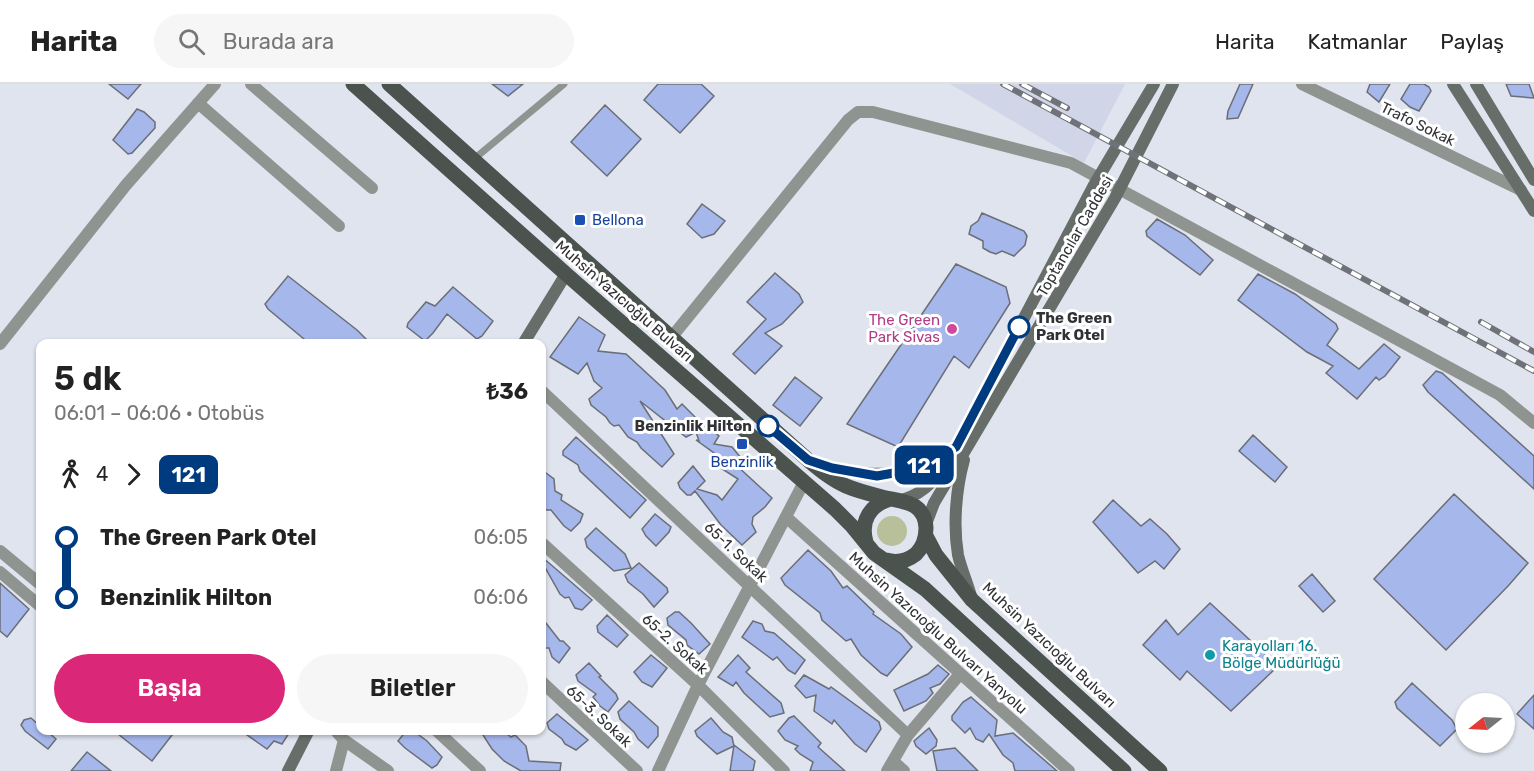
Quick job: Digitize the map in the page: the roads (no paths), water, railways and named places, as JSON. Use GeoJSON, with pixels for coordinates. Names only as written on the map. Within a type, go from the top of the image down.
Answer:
{"type":"FeatureCollection","features":[{"type":"Feature","properties":{"kind":"main road","name":"Muhsin Yazıcıoğlu Bulvarı"},"geometry":{"type":"LineString","coordinates":[[353,84],[852,525],[874,553],[925,589],[1124,771]]}},
{"type":"Feature","properties":{"kind":"main road","name":"Muhsin Yazıcıoğlu Bulvarı"},"geometry":{"type":"LineString","coordinates":[[390,84],[808,460],[836,482],[913,504],[919,510],[936,555],[972,600],[1160,771]]}},
{"type":"Feature","properties":{"kind":"main road"},"geometry":{"type":"LineString","coordinates":[[896,500],[876,505],[866,517],[864,532],[874,553],[895,562],[910,558],[922,547],[926,530]]}},
{"type":"Feature","properties":{"kind":"street"},"geometry":{"type":"LineString","coordinates":[[0,344],[126,185],[215,84]]}},
{"type":"Feature","properties":{"kind":"street"},"geometry":{"type":"LineString","coordinates":[[251,84],[372,188]]}},
{"type":"Feature","properties":{"kind":"street","name":"Toptancılar Caddesi"},"geometry":{"type":"LineString","coordinates":[[926,530],[934,503],[1094,185],[1154,84]]}},
{"type":"Feature","properties":{"kind":"street","name":"Toptancılar Caddesi"},"geometry":{"type":"LineString","coordinates":[[896,500],[924,491],[962,447],[1115,198],[1173,84]]}},
{"type":"Feature","properties":{"kind":"street","name":"Trafo Sokak"},"geometry":{"type":"LineString","coordinates":[[1302,84],[1521,190]]}},
{"type":"Feature","properties":{"kind":"street"},"geometry":{"type":"LineString","coordinates":[[1453,84],[1534,210]]}},
{"type":"Feature","properties":{"kind":"street"},"geometry":{"type":"LineString","coordinates":[[1476,84],[1534,180]]}},
{"type":"Feature","properties":{"kind":"street"},"geometry":{"type":"LineString","coordinates":[[198,103],[339,226]]}},
{"type":"Feature","properties":{"kind":"street"},"geometry":{"type":"LineString","coordinates":[[671,338],[848,120],[858,112],[873,112],[1071,163],[1500,395],[1534,423]]}},
{"type":"Feature","properties":{"kind":"street"},"geometry":{"type":"LineString","coordinates":[[526,339],[566,274]]}},
{"type":"Feature","properties":{"kind":"street","name":"65-1. Sokak"},"geometry":{"type":"LineString","coordinates":[[546,396],[908,735]]}},
{"type":"Feature","properties":{"kind":"street"},"geometry":{"type":"LineString","coordinates":[[808,460],[832,468],[877,476],[917,468],[962,447],[956,527],[958,556],[972,600]]}},
{"type":"Feature","properties":{"kind":"street"},"geometry":{"type":"LineString","coordinates":[[657,771],[698,685],[804,482]]}},
{"type":"Feature","properties":{"kind":"street","name":"Muhsin Yazıcıoğlu Bulvarı Yanyolu"},"geometry":{"type":"LineString","coordinates":[[786,517],[1069,771]]}},
{"type":"Feature","properties":{"kind":"street","name":"65-2. Sokak"},"geometry":{"type":"LineString","coordinates":[[546,547],[698,685],[784,771]]}},
{"type":"Feature","properties":{"kind":"street"},"geometry":{"type":"LineString","coordinates":[[0,550],[36,581]]}},
{"type":"Feature","properties":{"kind":"street"},"geometry":{"type":"LineString","coordinates":[[0,572],[36,603]]}},
{"type":"Feature","properties":{"kind":"street"},"geometry":{"type":"LineString","coordinates":[[904,771],[890,766],[908,735],[960,674]]}},
{"type":"Feature","properties":{"kind":"street","name":"65-3. Sokak"},"geometry":{"type":"LineString","coordinates":[[546,686],[637,771]]}},
{"type":"Feature","properties":{"kind":"street"},"geometry":{"type":"LineString","coordinates":[[288,771],[306,735]]}},
{"type":"Feature","properties":{"kind":"street"},"geometry":{"type":"LineString","coordinates":[[340,735],[388,771]]}},
{"type":"Feature","properties":{"kind":"street"},"geometry":{"type":"LineString","coordinates":[[441,735],[480,771]]}},
{"type":"Feature","properties":{"kind":"street"},"geometry":{"type":"LineString","coordinates":[[336,771],[344,740]]}},
{"type":"Feature","properties":{"kind":"lane"},"geometry":{"type":"LineString","coordinates":[[473,159],[564,84]]}},
{"type":"Feature","properties":{"kind":"railway"},"geometry":{"type":"LineString","coordinates":[[1003,84],[1534,371]]}},
{"type":"Feature","properties":{"kind":"railway"},"geometry":{"type":"LineString","coordinates":[[1022,84],[1067,108]]}},
{"type":"Feature","properties":{"kind":"railway"},"geometry":{"type":"LineString","coordinates":[[1481,322],[1534,352]]}},
{"type":"Feature","properties":{"kind":"place","name":"Bellona"},"geometry":{"type":"Point","coordinates":[580,220]}},
{"type":"Feature","properties":{"kind":"place","name":"The Green Park Otel"},"geometry":{"type":"Point","coordinates":[1019,327]}},
{"type":"Feature","properties":{"kind":"place","name":"The Green Park Sivas"},"geometry":{"type":"Point","coordinates":[952,329]}},
{"type":"Feature","properties":{"kind":"place","name":"Benzinlik Hilton"},"geometry":{"type":"Point","coordinates":[768,426]}},
{"type":"Feature","properties":{"kind":"place","name":"Benzinlik"},"geometry":{"type":"Point","coordinates":[742,444]}},
{"type":"Feature","properties":{"kind":"place","name":"Karayolları 16. Bölge Müdürlüğü"},"geometry":{"type":"Point","coordinates":[1210,655]}}]}
